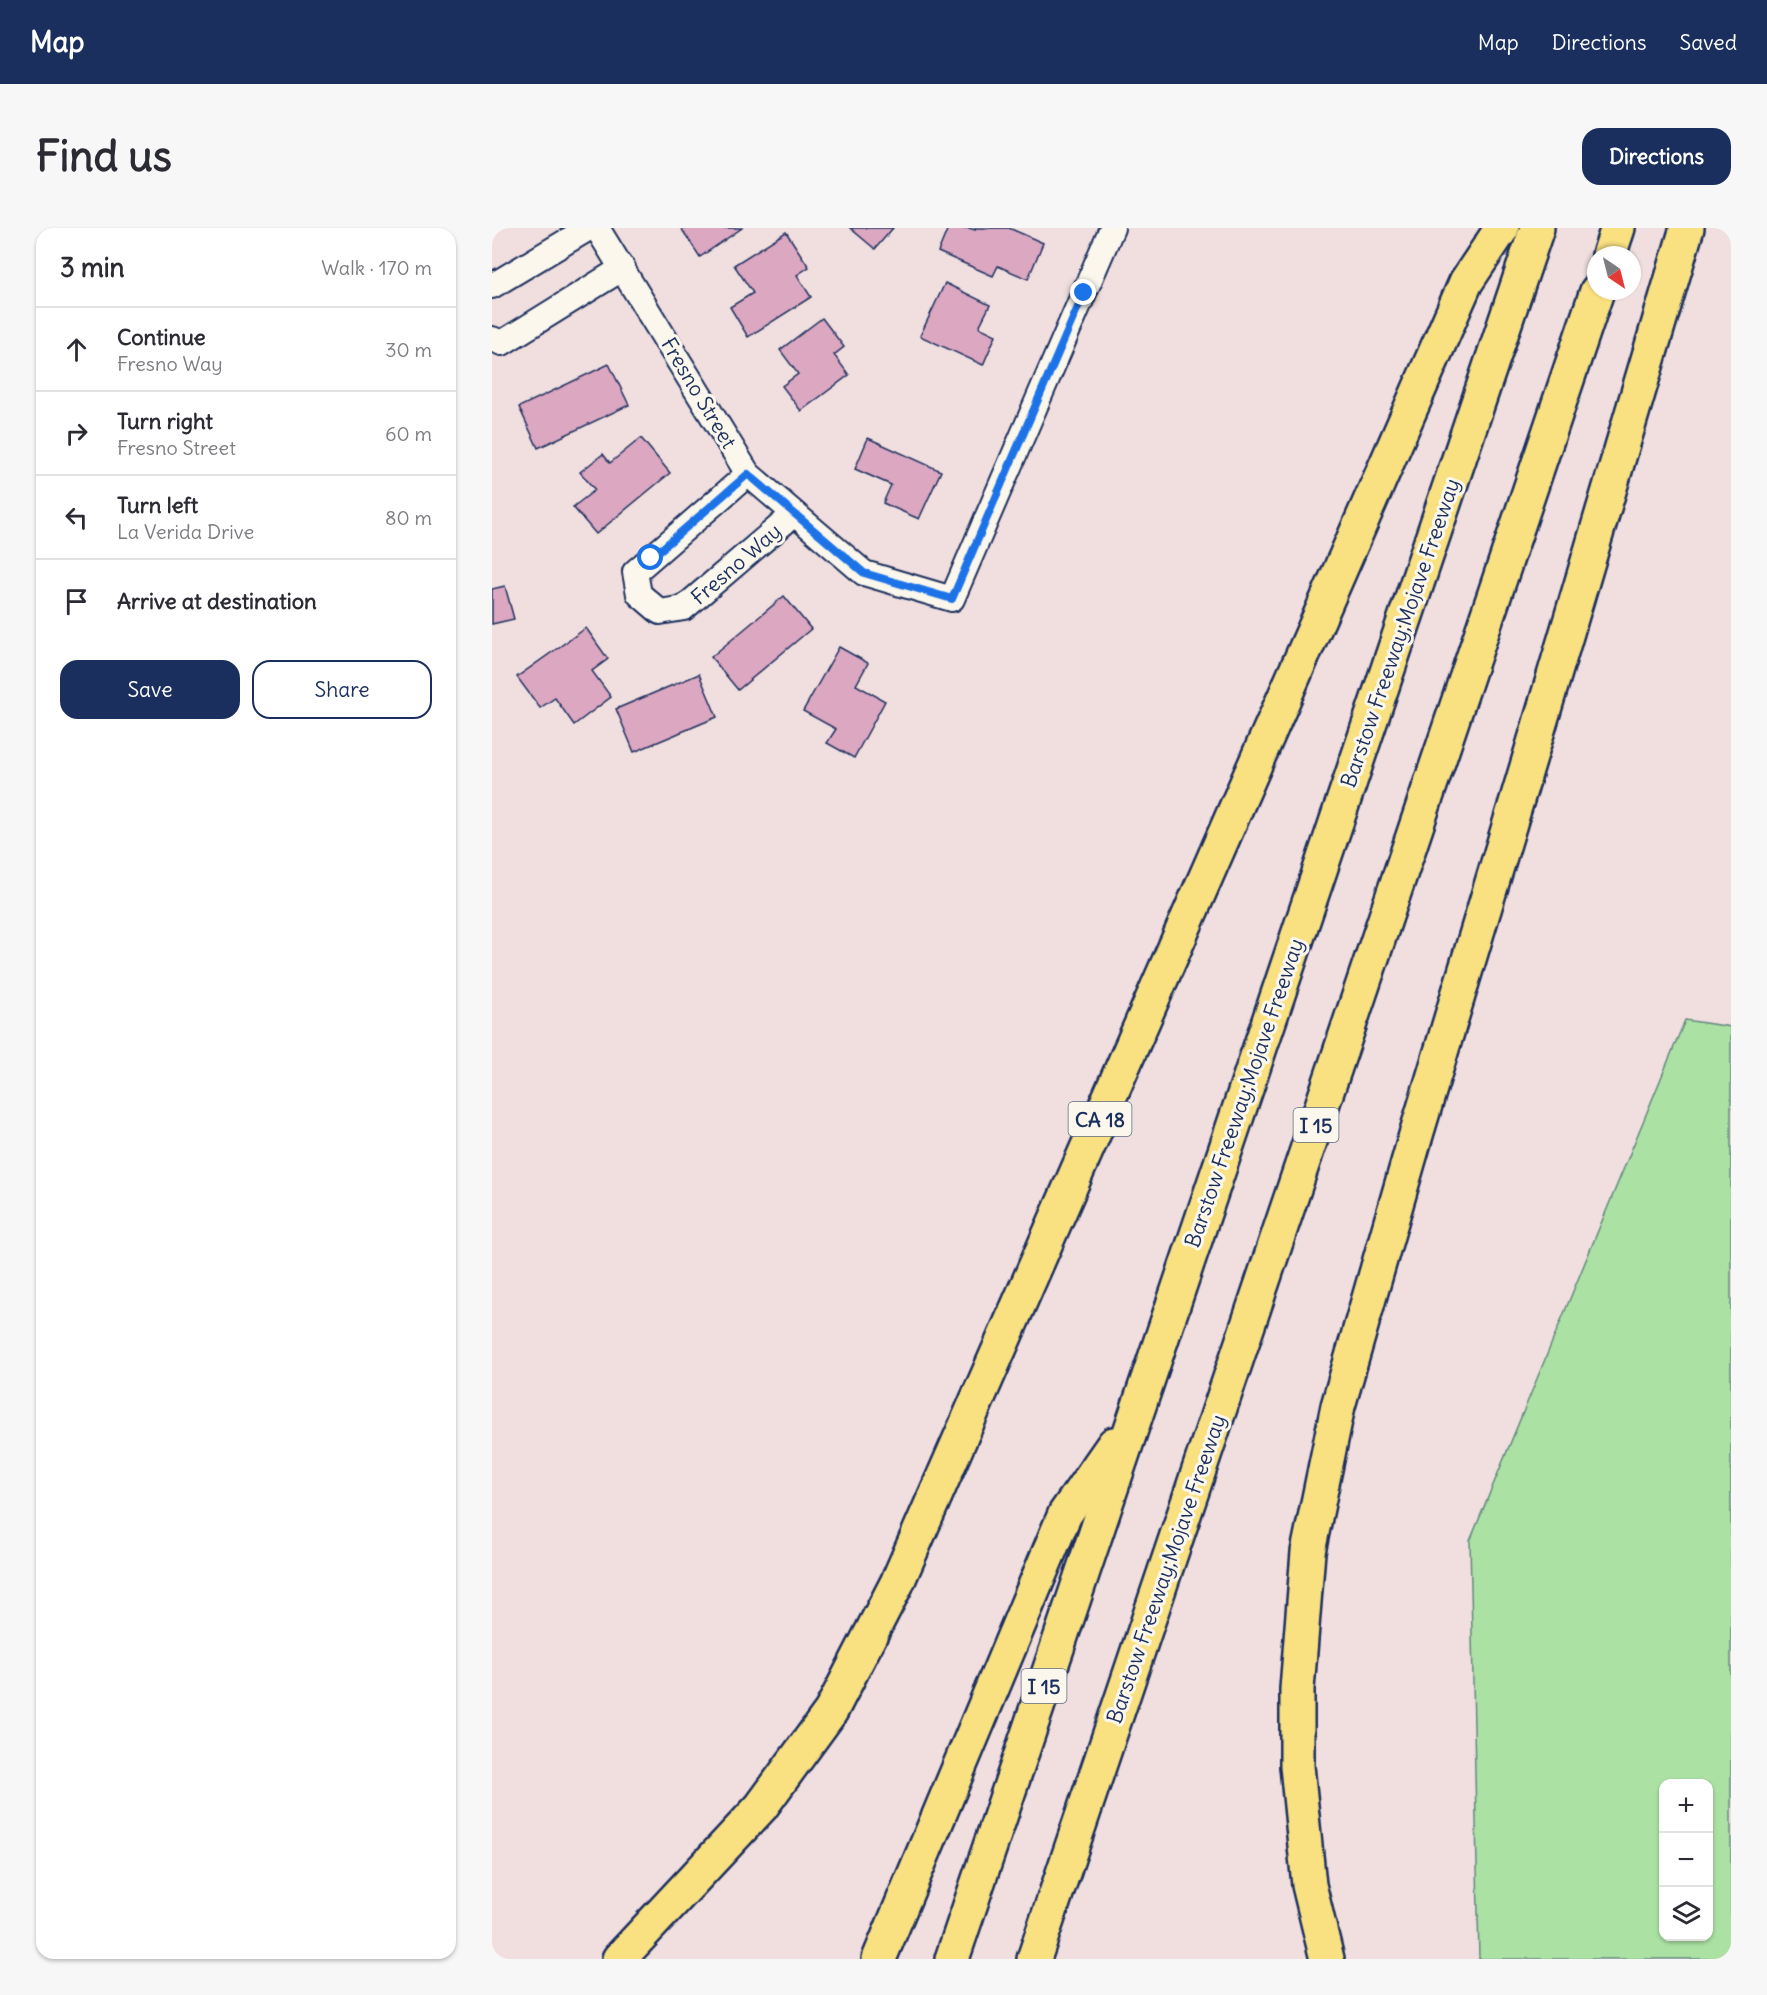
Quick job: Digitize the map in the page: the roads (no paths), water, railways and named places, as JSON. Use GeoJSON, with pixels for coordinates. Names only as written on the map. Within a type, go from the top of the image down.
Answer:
{"type":"FeatureCollection","features":[{"type":"Feature","properties":{"kind":"highway","name":"CA 18"},"geometry":{"type":"LineString","coordinates":[[619,1959],[761,1808],[831,1711],[897,1582],[1466,282],[1502,228]]}},
{"type":"Feature","properties":{"kind":"highway","name":"Barstow Freeway;Mojave Freeway"},"geometry":{"type":"LineString","coordinates":[[952,1959],[1537,228]]}},
{"type":"Feature","properties":{"kind":"highway"},"geometry":{"type":"LineString","coordinates":[[1612,246],[1618,228]]}},
{"type":"Feature","properties":{"kind":"highway"},"geometry":{"type":"LineString","coordinates":[[1327,1959],[1309,1885],[1297,1766],[1296,1689],[1308,1552],[1336,1417],[1416,1135],[1687,228]]}},
{"type":"Feature","properties":{"kind":"highway","name":"Barstow Freeway;Mojave Freeway"},"geometry":{"type":"LineString","coordinates":[[1034,1959],[1594,300]]}},
{"type":"Feature","properties":{"kind":"highway"},"geometry":{"type":"LineString","coordinates":[[879,1959],[1065,1514],[1136,1413]]}},
{"type":"Feature","properties":{"kind":"street"},"geometry":{"type":"LineString","coordinates":[[492,286],[589,228]]}},
{"type":"Feature","properties":{"kind":"street","name":"Fresno Street"},"geometry":{"type":"LineString","coordinates":[[597,228],[748,474],[864,573],[952,599],[1112,228]]}},
{"type":"Feature","properties":{"kind":"street"},"geometry":{"type":"LineString","coordinates":[[492,339],[502,343],[622,268]]}},
{"type":"Feature","properties":{"kind":"street","name":"Fresno Way"},"geometry":{"type":"LineString","coordinates":[[748,474],[635,572],[639,594],[660,612],[684,608],[794,513]]}}]}
